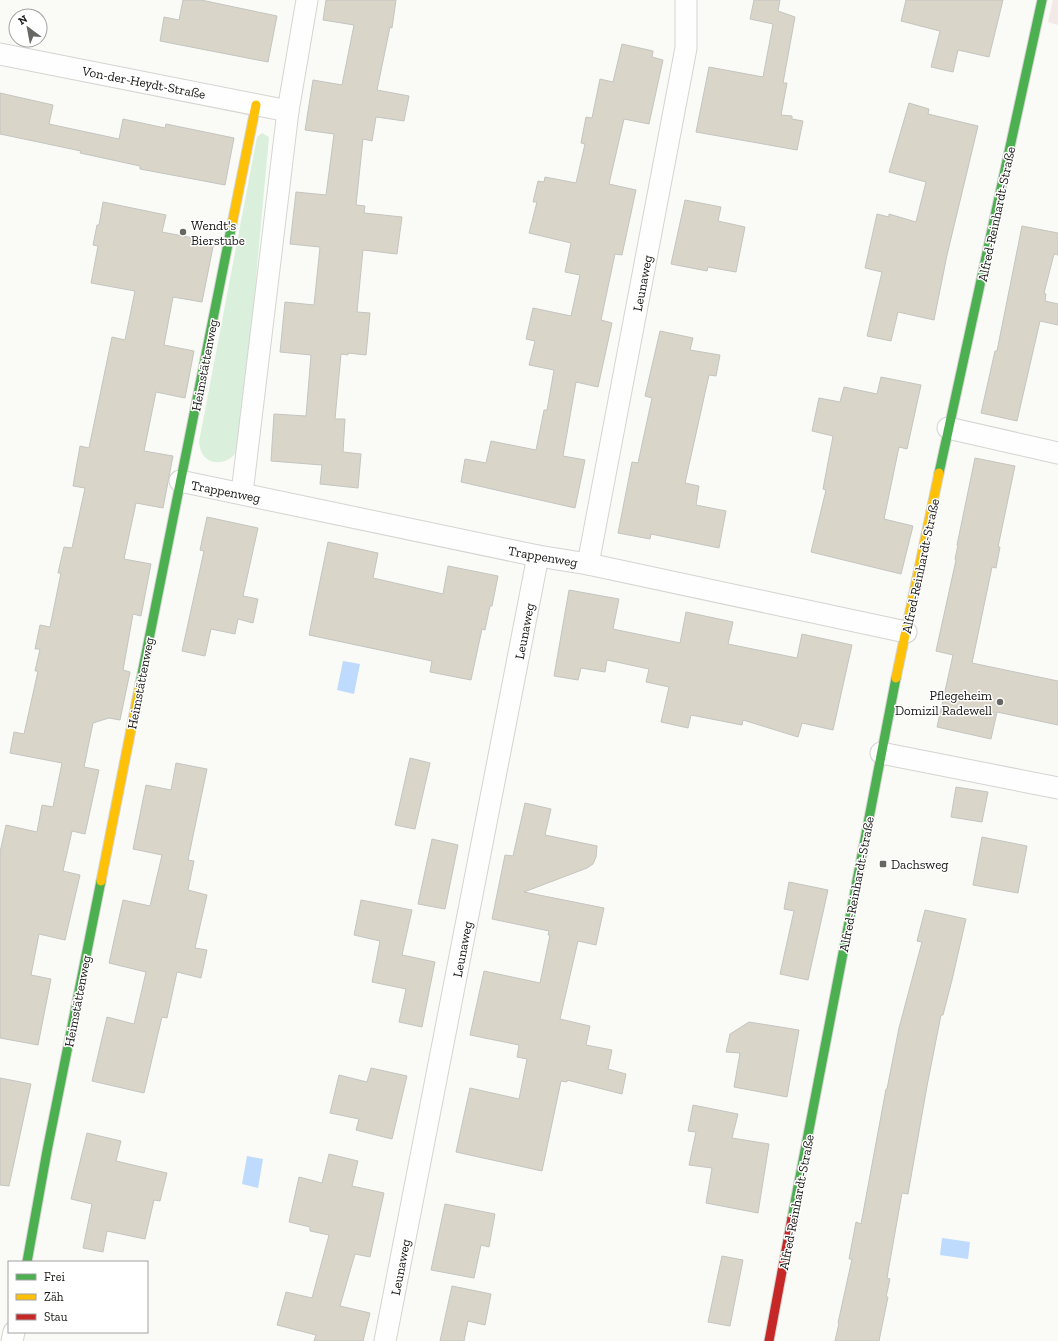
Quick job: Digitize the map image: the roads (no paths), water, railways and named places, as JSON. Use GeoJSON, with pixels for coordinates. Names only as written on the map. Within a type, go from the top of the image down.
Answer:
{"type":"FeatureCollection","features":[{"type":"Feature","properties":{"kind":"street"},"geometry":{"type":"LineString","coordinates":[[242,494],[288,111],[307,0]]}},
{"type":"Feature","properties":{"kind":"street","name":"Leunaweg"},"geometry":{"type":"LineString","coordinates":[[588,564],[686,48],[686,0]]}},
{"type":"Feature","properties":{"kind":"street","name":"Alfred-Reinhardt-Straße"},"geometry":{"type":"LineString","coordinates":[[769,1341],[881,753],[948,428],[1042,0]]}},
{"type":"Feature","properties":{"kind":"street","name":"Von-der-Heydt-Straße"},"geometry":{"type":"LineString","coordinates":[[0,54],[288,111]]}},
{"type":"Feature","properties":{"kind":"street","name":"Heimstättenweg"},"geometry":{"type":"LineString","coordinates":[[27,1261],[47,1151],[256,104]]}},
{"type":"Feature","properties":{"kind":"street"},"geometry":{"type":"LineString","coordinates":[[948,428],[1058,453]]}},
{"type":"Feature","properties":{"kind":"street","name":"Trappenweg"},"geometry":{"type":"LineString","coordinates":[[180,482],[538,556],[588,564],[906,632]]}},
{"type":"Feature","properties":{"kind":"street","name":"Leunaweg"},"geometry":{"type":"LineString","coordinates":[[385,1341],[538,556]]}},
{"type":"Feature","properties":{"kind":"street"},"geometry":{"type":"LineString","coordinates":[[881,753],[1058,788]]}},
{"type":"Feature","properties":{"kind":"water"},"geometry":{"type":"Polygon","coordinates":[[[343,661],[360,664],[354,694],[337,690],[343,661]]]}},
{"type":"Feature","properties":{"kind":"water"},"geometry":{"type":"Polygon","coordinates":[[[247,1156],[263,1159],[258,1188],[242,1184],[247,1156]]]}},
{"type":"Feature","properties":{"kind":"water"},"geometry":{"type":"Polygon","coordinates":[[[942,1238],[970,1242],[968,1259],[940,1255],[942,1238]]]}},
{"type":"Feature","properties":{"kind":"place","name":"Wendt's Bierstube"},"geometry":{"type":"Point","coordinates":[183,232]}},
{"type":"Feature","properties":{"kind":"place","name":"Pflegeheim Domizil Radewell"},"geometry":{"type":"Point","coordinates":[1000,702]}},
{"type":"Feature","properties":{"kind":"place","name":"Dachsweg"},"geometry":{"type":"Point","coordinates":[883,864]}}]}
